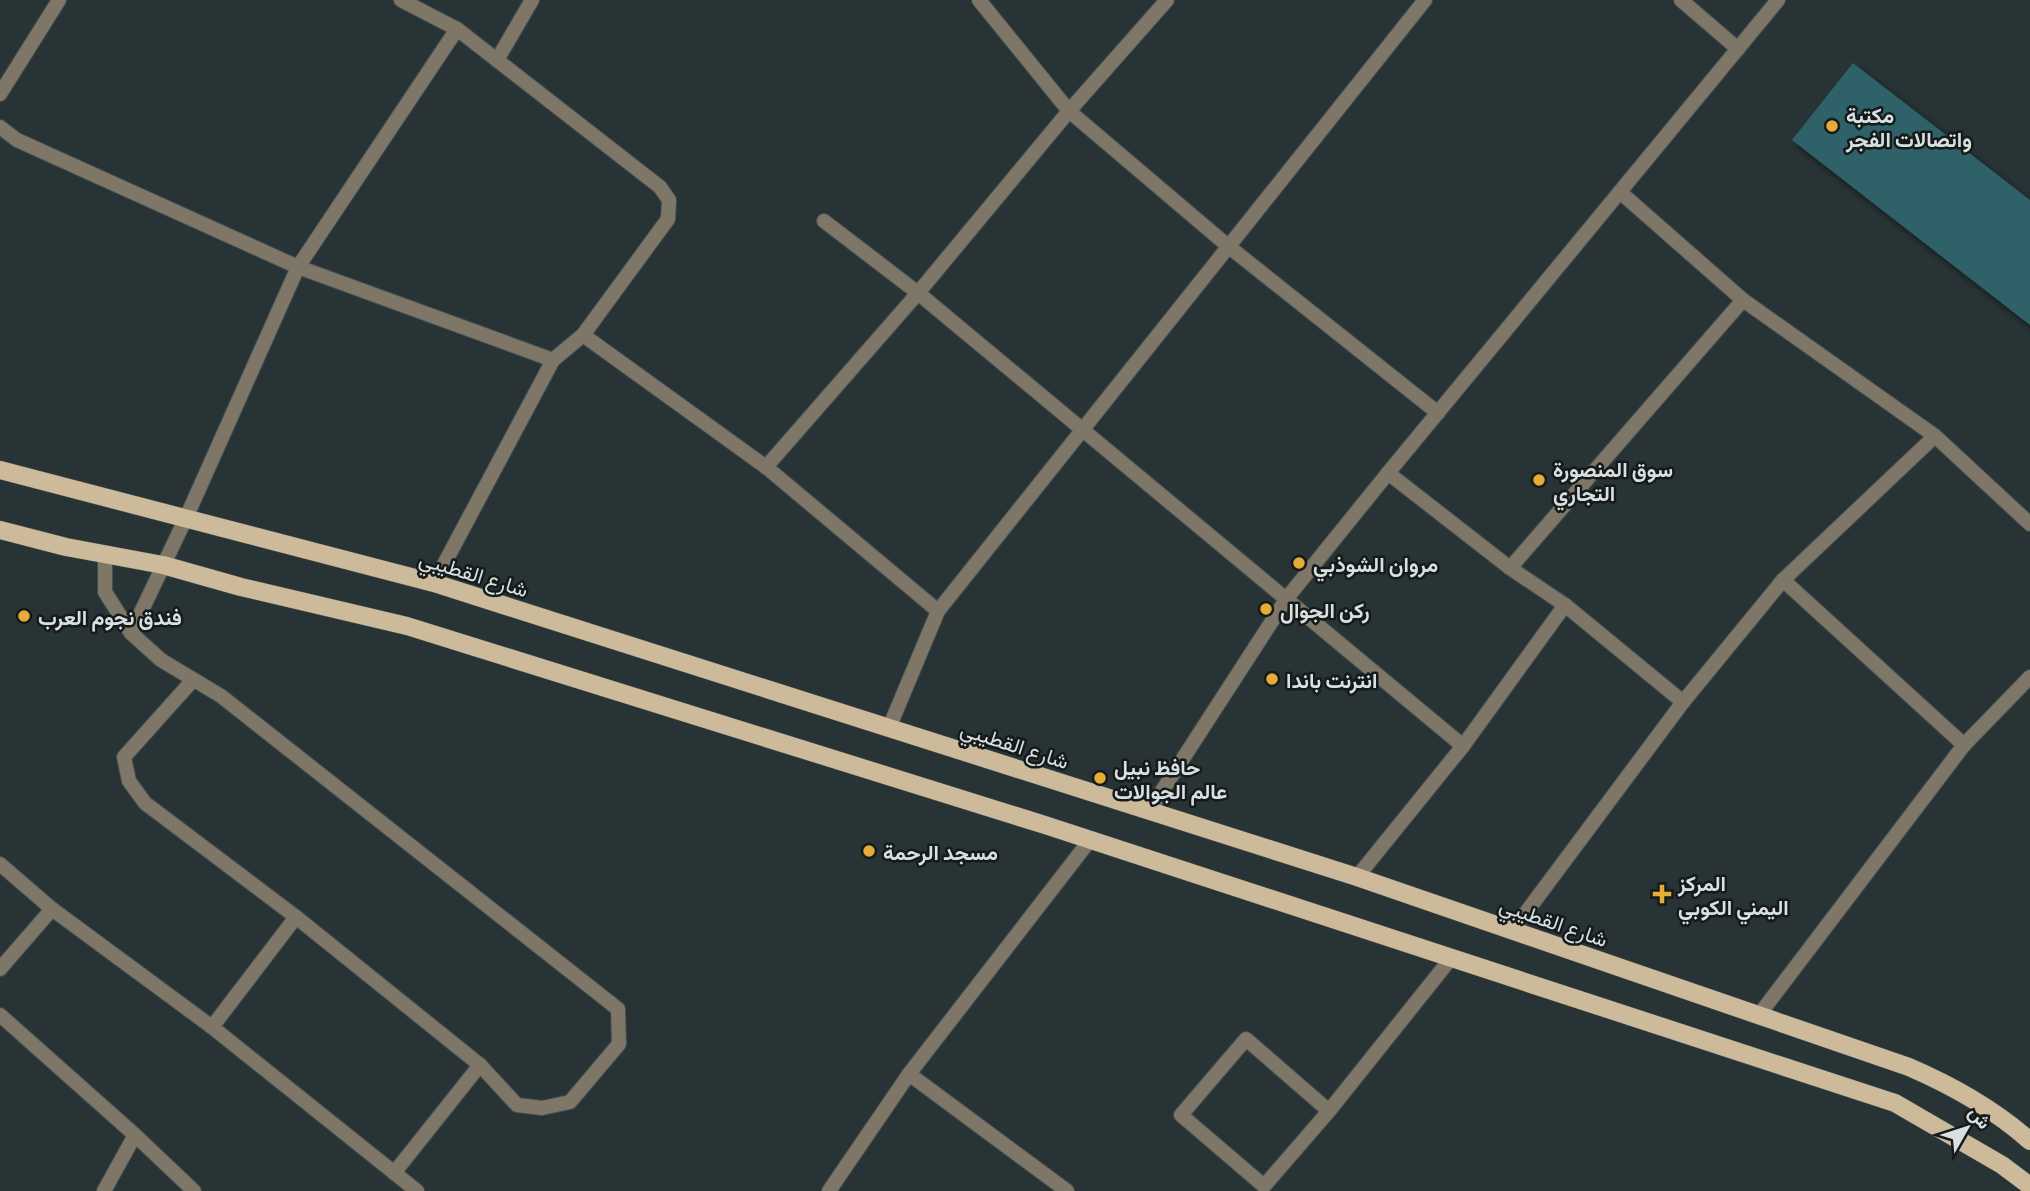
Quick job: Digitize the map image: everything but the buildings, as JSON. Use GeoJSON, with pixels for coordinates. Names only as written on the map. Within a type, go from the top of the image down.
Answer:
{"type":"FeatureCollection","features":[{"type":"Feature","properties":{"kind":"main road","name":"شارع القطيبي"},"geometry":{"type":"LineString","coordinates":[[0,470],[433,583],[1357,877],[1909,1067],[1983,1105],[2028,1135]]}},
{"type":"Feature","properties":{"kind":"main road"},"geometry":{"type":"LineString","coordinates":[[0,530],[163,565],[241,587],[407,626],[1090,840],[1895,1103],[2001,1165],[2030,1186]]}},
{"type":"Feature","properties":{"kind":"street"},"geometry":{"type":"LineString","coordinates":[[0,94],[59,0]]}},
{"type":"Feature","properties":{"kind":"street"},"geometry":{"type":"LineString","coordinates":[[401,0],[457,29],[660,187],[669,200],[668,219],[583,335],[552,360],[433,583]]}},
{"type":"Feature","properties":{"kind":"street"},"geometry":{"type":"LineString","coordinates":[[497,60],[532,0]]}},
{"type":"Feature","properties":{"kind":"street"},"geometry":{"type":"LineString","coordinates":[[979,0],[1069,111],[1228,246],[1438,413]]}},
{"type":"Feature","properties":{"kind":"street"},"geometry":{"type":"LineString","coordinates":[[766,467],[1167,0]]}},
{"type":"Feature","properties":{"kind":"street"},"geometry":{"type":"LineString","coordinates":[[889,728],[937,611],[1425,0]]}},
{"type":"Feature","properties":{"kind":"street"},"geometry":{"type":"LineString","coordinates":[[1681,0],[1738,49]]}},
{"type":"Feature","properties":{"kind":"street"},"geometry":{"type":"LineString","coordinates":[[1149,811],[1287,598],[1778,0]]}},
{"type":"Feature","properties":{"kind":"street"},"geometry":{"type":"LineString","coordinates":[[131,633],[186,518],[298,267],[457,29]]}},
{"type":"Feature","properties":{"kind":"street"},"geometry":{"type":"LineString","coordinates":[[0,127],[17,140],[298,267],[552,360]]}},
{"type":"Feature","properties":{"kind":"street"},"geometry":{"type":"LineString","coordinates":[[1620,192],[1742,300],[1935,436],[2030,524]]}},
{"type":"Feature","properties":{"kind":"street"},"geometry":{"type":"LineString","coordinates":[[824,221],[918,293],[1463,746]]}},
{"type":"Feature","properties":{"kind":"street"},"geometry":{"type":"LineString","coordinates":[[1510,568],[1742,300]]}},
{"type":"Feature","properties":{"kind":"street"},"geometry":{"type":"LineString","coordinates":[[583,335],[766,467],[937,611]]}},
{"type":"Feature","properties":{"kind":"street"},"geometry":{"type":"LineString","coordinates":[[1513,930],[1683,702],[1783,580],[1935,436]]}},
{"type":"Feature","properties":{"kind":"street"},"geometry":{"type":"LineString","coordinates":[[1388,473],[1510,568],[1565,605],[1683,702]]}},
{"type":"Feature","properties":{"kind":"street"},"geometry":{"type":"LineString","coordinates":[[105,554],[105,592],[131,633],[161,660],[221,696],[618,1009],[619,1044],[570,1102],[542,1108],[517,1105],[480,1065],[296,917],[145,803],[129,781],[124,757],[193,680]]}},
{"type":"Feature","properties":{"kind":"street"},"geometry":{"type":"LineString","coordinates":[[1783,580],[1964,745]]}},
{"type":"Feature","properties":{"kind":"street"},"geometry":{"type":"LineString","coordinates":[[1357,877],[1463,746],[1565,605]]}},
{"type":"Feature","properties":{"kind":"street"},"geometry":{"type":"LineString","coordinates":[[1759,1015],[1964,745],[2030,677]]}},
{"type":"Feature","properties":{"kind":"street"},"geometry":{"type":"LineString","coordinates":[[829,1191],[909,1074],[1090,840]]}},
{"type":"Feature","properties":{"kind":"street"},"geometry":{"type":"LineString","coordinates":[[0,864],[52,909],[212,1027],[417,1191]]}},
{"type":"Feature","properties":{"kind":"street"},"geometry":{"type":"LineString","coordinates":[[0,969],[52,909]]}},
{"type":"Feature","properties":{"kind":"street"},"geometry":{"type":"LineString","coordinates":[[212,1027],[296,917]]}},
{"type":"Feature","properties":{"kind":"street"},"geometry":{"type":"LineString","coordinates":[[1329,1111],[1246,1039],[1181,1115],[1265,1186],[1329,1111],[1452,957]]}},
{"type":"Feature","properties":{"kind":"street"},"geometry":{"type":"LineString","coordinates":[[0,1015],[194,1191]]}},
{"type":"Feature","properties":{"kind":"street"},"geometry":{"type":"LineString","coordinates":[[394,1172],[480,1065]]}},
{"type":"Feature","properties":{"kind":"street"},"geometry":{"type":"LineString","coordinates":[[909,1074],[1067,1191]]}},
{"type":"Feature","properties":{"kind":"street"},"geometry":{"type":"LineString","coordinates":[[104,1191],[135,1135]]}},
{"type":"Feature","properties":{"kind":"place","name":"مكتبة واتصالات الفجر"},"geometry":{"type":"Point","coordinates":[1832,126]}},
{"type":"Feature","properties":{"kind":"place","name":"سوق المنصورة التجاري"},"geometry":{"type":"Point","coordinates":[1539,480]}},
{"type":"Feature","properties":{"kind":"place","name":"مروان الشوذبي"},"geometry":{"type":"Point","coordinates":[1299,563]}},
{"type":"Feature","properties":{"kind":"place","name":"ركن الجوال"},"geometry":{"type":"Point","coordinates":[1266,609]}},
{"type":"Feature","properties":{"kind":"place","name":"فندق نجوم العرب"},"geometry":{"type":"Point","coordinates":[24,616]}},
{"type":"Feature","properties":{"kind":"place","name":"انترنت باندا"},"geometry":{"type":"Point","coordinates":[1272,679]}},
{"type":"Feature","properties":{"kind":"place","name":"حافظ نبيل عالم الجوالات"},"geometry":{"type":"Point","coordinates":[1100,778]}},
{"type":"Feature","properties":{"kind":"place","name":"مسجد الرحمة"},"geometry":{"type":"Point","coordinates":[869,851]}},
{"type":"Feature","properties":{"kind":"place","name":"المركز اليمني الكوبي"},"geometry":{"type":"Point","coordinates":[1662,894]}}]}
